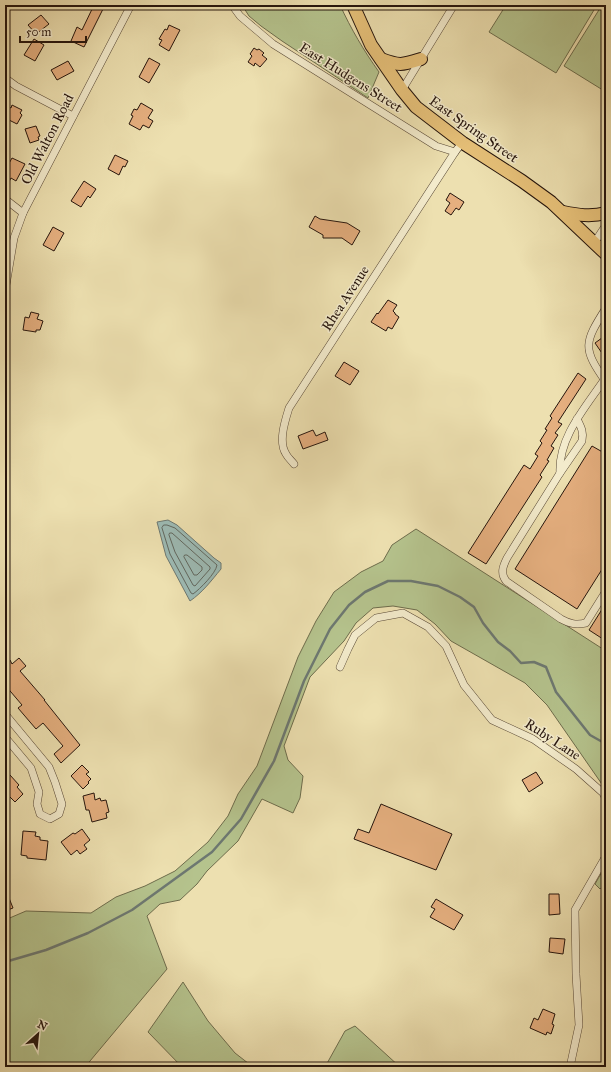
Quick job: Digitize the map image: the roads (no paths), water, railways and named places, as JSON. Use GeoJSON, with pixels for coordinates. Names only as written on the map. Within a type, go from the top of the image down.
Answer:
{"type":"FeatureCollection","features":[{"type":"Feature","properties":{"kind":"main road","name":"East Spring Street"},"geometry":{"type":"LineString","coordinates":[[353,5],[371,45],[402,90],[416,107],[459,147],[525,183],[551,202],[606,254]]}},
{"type":"Feature","properties":{"kind":"main road"},"geometry":{"type":"LineString","coordinates":[[381,59],[395,64],[404,65],[421,59]]}},
{"type":"Feature","properties":{"kind":"main road"},"geometry":{"type":"LineString","coordinates":[[563,212],[584,216],[596,216],[606,213]]}},
{"type":"Feature","properties":{"kind":"street","name":"Old Walton Road"},"geometry":{"type":"LineString","coordinates":[[5,291],[14,238],[23,213],[131,5]]}},
{"type":"Feature","properties":{"kind":"street","name":"East Hudgens Street"},"geometry":{"type":"LineString","coordinates":[[232,5],[240,16],[273,44],[436,146],[459,147]]}},
{"type":"Feature","properties":{"kind":"street"},"geometry":{"type":"LineString","coordinates":[[402,90],[454,5]]}},
{"type":"Feature","properties":{"kind":"street"},"geometry":{"type":"LineString","coordinates":[[5,78],[16,86],[73,116]]}},
{"type":"Feature","properties":{"kind":"street","name":"Rhea Avenue"},"geometry":{"type":"LineString","coordinates":[[294,464],[285,453],[282,438],[284,423],[289,408],[459,147]]}},
{"type":"Feature","properties":{"kind":"street"},"geometry":{"type":"LineString","coordinates":[[5,200],[23,213]]}},
{"type":"Feature","properties":{"kind":"street"},"geometry":{"type":"LineString","coordinates":[[595,242],[606,225]]}},
{"type":"Feature","properties":{"kind":"street"},"geometry":{"type":"LineString","coordinates":[[560,473],[562,453],[573,424],[605,381],[589,353],[588,342],[597,321],[606,308]]}},
{"type":"Feature","properties":{"kind":"street"},"geometry":{"type":"LineString","coordinates":[[577,420],[582,429],[582,441],[560,473],[507,558],[503,566],[503,578],[570,624],[586,622],[606,591]]}},
{"type":"Feature","properties":{"kind":"street","name":"Ruby Lane"},"geometry":{"type":"LineString","coordinates":[[340,667],[355,635],[376,618],[403,614],[428,627],[446,646],[464,686],[492,720],[533,739],[576,769],[603,793],[606,799]]}},
{"type":"Feature","properties":{"kind":"street"},"geometry":{"type":"LineString","coordinates":[[5,714],[48,767],[55,782],[62,804],[59,814],[50,819],[40,814],[37,804],[39,792],[31,768],[5,737]]}},
{"type":"Feature","properties":{"kind":"street"},"geometry":{"type":"LineString","coordinates":[[570,1067],[579,1025],[574,910],[606,856]]}},
{"type":"Feature","properties":{"kind":"water"},"geometry":{"type":"Polygon","coordinates":[[[168,520],[177,525],[221,563],[221,569],[203,590],[190,601],[166,556],[157,522],[168,520]]]}},
{"type":"Feature","properties":{"kind":"waterway"},"geometry":{"type":"LineString","coordinates":[[5,962],[46,950],[88,933],[132,910],[212,852],[241,819],[274,761],[304,681],[330,629],[349,605],[365,592],[388,581],[411,581],[438,586],[460,597],[474,607],[483,623],[498,642],[510,651],[521,663],[534,662],[546,667],[556,692],[590,735],[606,744]]}}]}
